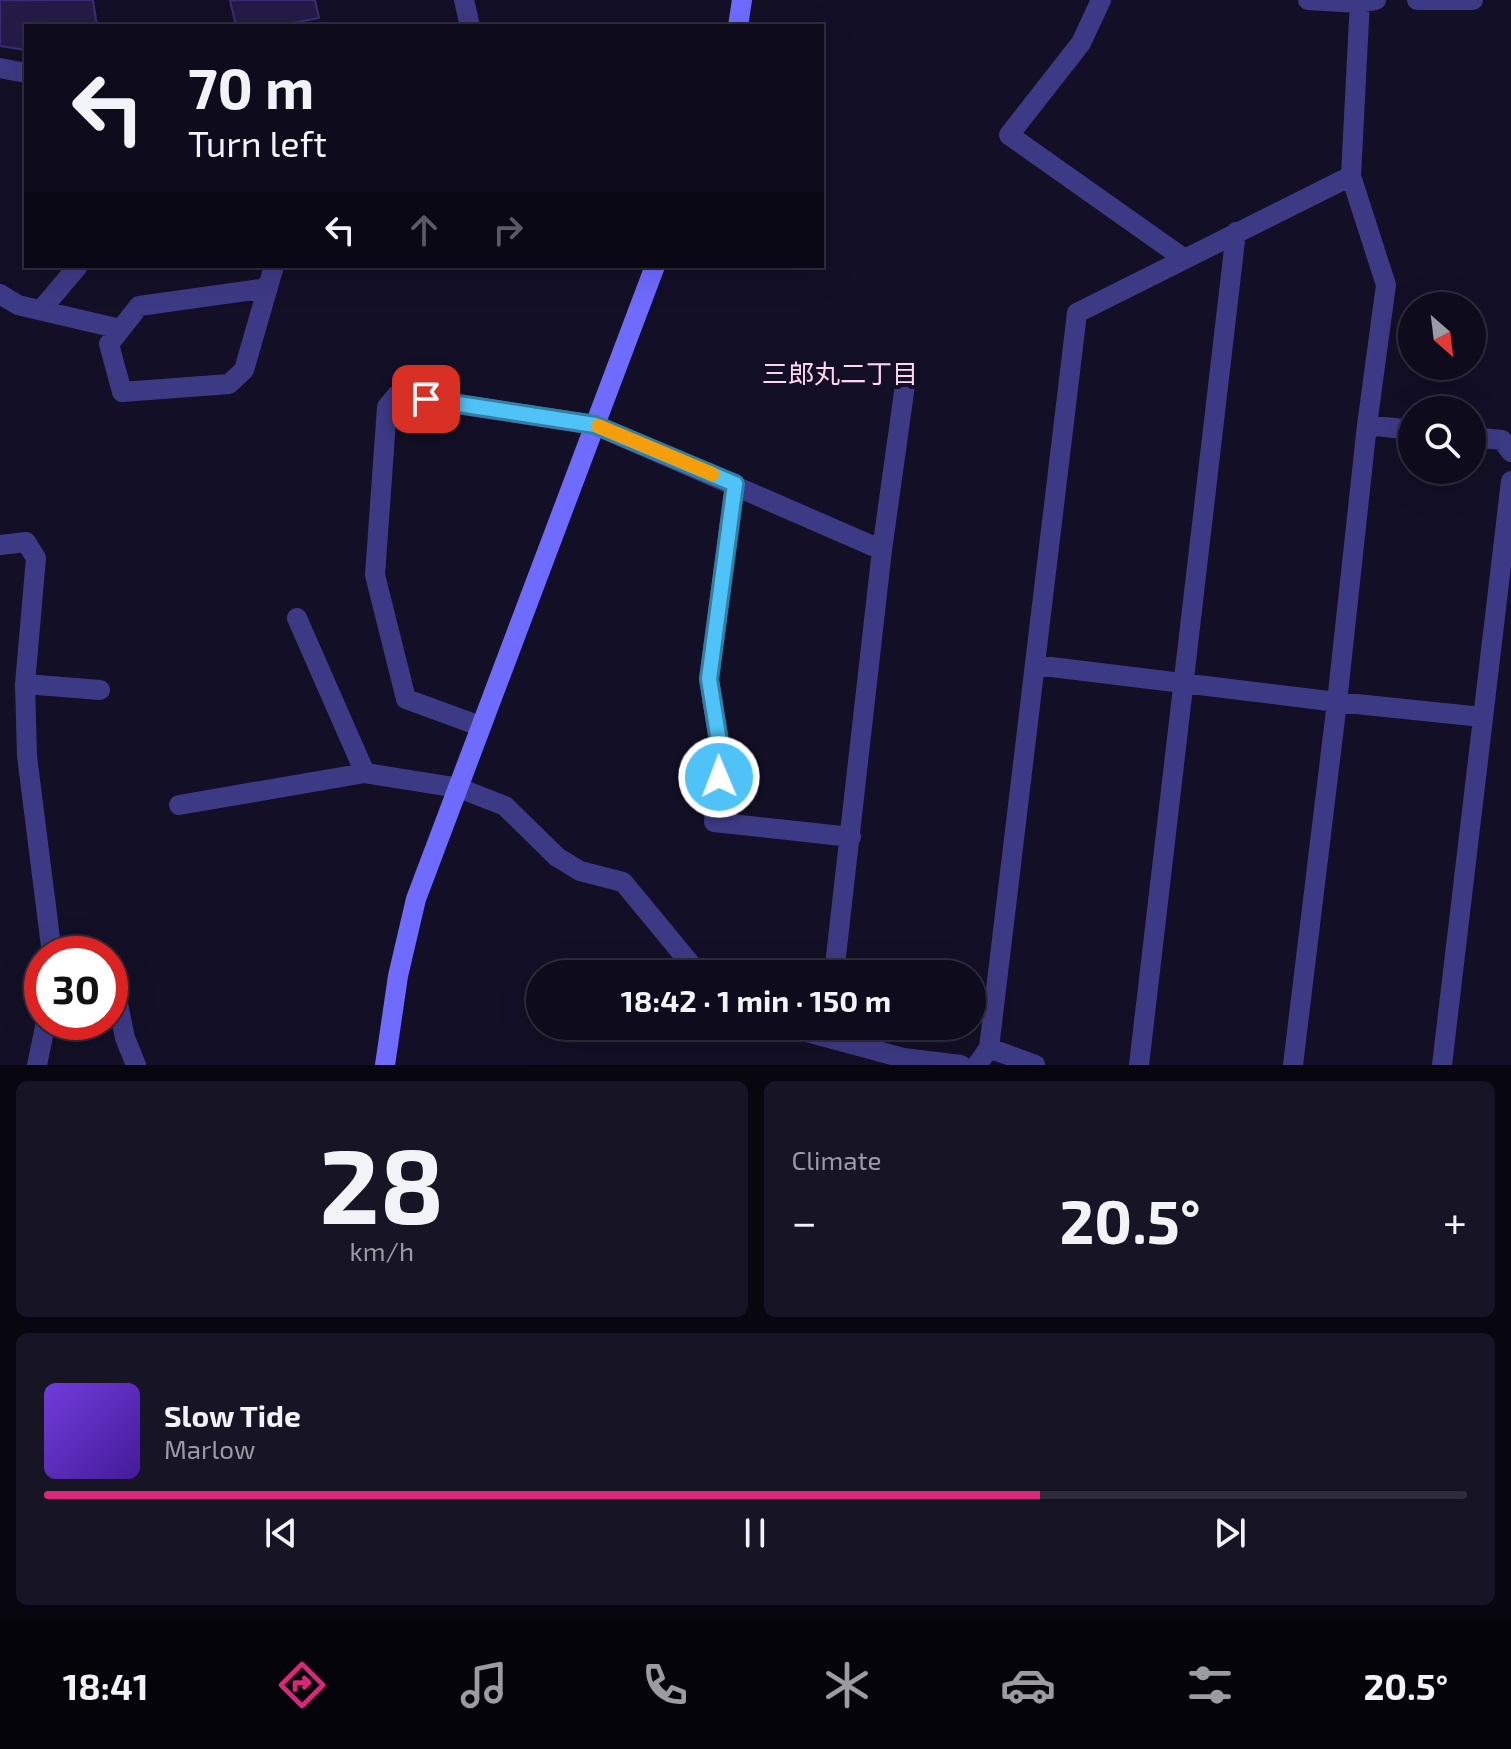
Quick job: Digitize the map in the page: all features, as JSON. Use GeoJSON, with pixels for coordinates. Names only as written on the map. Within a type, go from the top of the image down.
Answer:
{"type":"FeatureCollection","features":[{"type":"Feature","properties":{"kind":"street"},"geometry":{"type":"LineString","coordinates":[[464,0],[470,24]]}},
{"type":"Feature","properties":{"kind":"street"},"geometry":{"type":"LineString","coordinates":[[738,24],[742,0]]}},
{"type":"Feature","properties":{"kind":"street"},"geometry":{"type":"LineString","coordinates":[[1101,0],[1081,43],[1009,135],[1183,258]]}},
{"type":"Feature","properties":{"kind":"street"},"geometry":{"type":"LineString","coordinates":[[1293,1065],[1386,285],[1351,176],[1365,1],[1308,0]]}},
{"type":"Feature","properties":{"kind":"street"},"geometry":{"type":"LineString","coordinates":[[1417,0],[1473,0]]}},
{"type":"Feature","properties":{"kind":"street"},"geometry":{"type":"LineString","coordinates":[[0,68],[24,73]]}},
{"type":"Feature","properties":{"kind":"street"},"geometry":{"type":"LineString","coordinates":[[977,1065],[989,1048],[1077,313],[1351,176]]}},
{"type":"Feature","properties":{"kind":"street"},"geometry":{"type":"LineString","coordinates":[[1139,1065],[1236,232]]}},
{"type":"Feature","properties":{"kind":"street"},"geometry":{"type":"LineString","coordinates":[[41,310],[76,268]]}},
{"type":"Feature","properties":{"kind":"street"},"geometry":{"type":"LineString","coordinates":[[268,288],[139,306],[109,344],[122,392],[229,384],[244,370],[268,288],[273,268]]}},
{"type":"Feature","properties":{"kind":"street"},"geometry":{"type":"LineString","coordinates":[[385,1065],[398,976],[416,899],[654,268]]}},
{"type":"Feature","properties":{"kind":"street"},"geometry":{"type":"LineString","coordinates":[[0,294],[18,305],[120,329]]}},
{"type":"Feature","properties":{"kind":"street"},"geometry":{"type":"LineString","coordinates":[[836,960],[882,550],[905,385]]}},
{"type":"Feature","properties":{"kind":"street"},"geometry":{"type":"LineString","coordinates":[[480,726],[406,699],[375,575],[387,407],[397,395],[595,425],[882,550]]}},
{"type":"Feature","properties":{"kind":"street"},"geometry":{"type":"LineString","coordinates":[[1367,425],[1398,428]]}},
{"type":"Feature","properties":{"kind":"street"},"geometry":{"type":"LineString","coordinates":[[1486,438],[1502,440],[1511,452]]}},
{"type":"Feature","properties":{"kind":"street"},"geometry":{"type":"LineString","coordinates":[[1442,1065],[1511,481]]}},
{"type":"Feature","properties":{"kind":"street"},"geometry":{"type":"LineString","coordinates":[[735,484],[709,679],[721,754],[714,822],[851,837]]}},
{"type":"Feature","properties":{"kind":"street"},"geometry":{"type":"LineString","coordinates":[[0,545],[26,542],[36,558],[25,684],[27,756],[50,936]]}},
{"type":"Feature","properties":{"kind":"street"},"geometry":{"type":"LineString","coordinates":[[297,618],[365,773]]}},
{"type":"Feature","properties":{"kind":"street"},"geometry":{"type":"LineString","coordinates":[[1035,665],[1482,717]]}},
{"type":"Feature","properties":{"kind":"street"},"geometry":{"type":"LineString","coordinates":[[25,684],[100,690]]}},
{"type":"Feature","properties":{"kind":"street"},"geometry":{"type":"LineString","coordinates":[[179,805],[365,773],[459,788],[505,806],[540,843],[580,871],[623,882],[687,960]]}},
{"type":"Feature","properties":{"kind":"street"},"geometry":{"type":"LineString","coordinates":[[37,1065],[42,1040]]}},
{"type":"Feature","properties":{"kind":"street"},"geometry":{"type":"LineString","coordinates":[[126,1040],[136,1065]]}},
{"type":"Feature","properties":{"kind":"street"},"geometry":{"type":"LineString","coordinates":[[850,1040],[903,1058],[961,1065]]}},
{"type":"Feature","properties":{"kind":"street"},"geometry":{"type":"LineString","coordinates":[[989,1048],[1035,1065]]}},
{"type":"Feature","properties":{"kind":"building"},"geometry":{"type":"Polygon","coordinates":[[[0,0],[93,0],[97,24],[24,24],[24,50],[0,46],[0,0]]]}},
{"type":"Feature","properties":{"kind":"building"},"geometry":{"type":"Polygon","coordinates":[[[230,0],[315,0],[319,18],[288,24],[236,24],[230,0]]]}},
{"type":"Feature","properties":{"kind":"slow traffic"},"geometry":{"type":"LineString","coordinates":[[598,426],[712,474]]}},
{"type":"Feature","properties":{"kind":"district","name":"三郎丸二丁目"},"geometry":{"type":"Point","coordinates":[840,372]}},
{"type":"Feature","properties":{"kind":"route"},"geometry":{"type":"LineString","coordinates":[[426,399],[595,425],[735,484],[709,679],[721,754],[719,777]]}}]}
